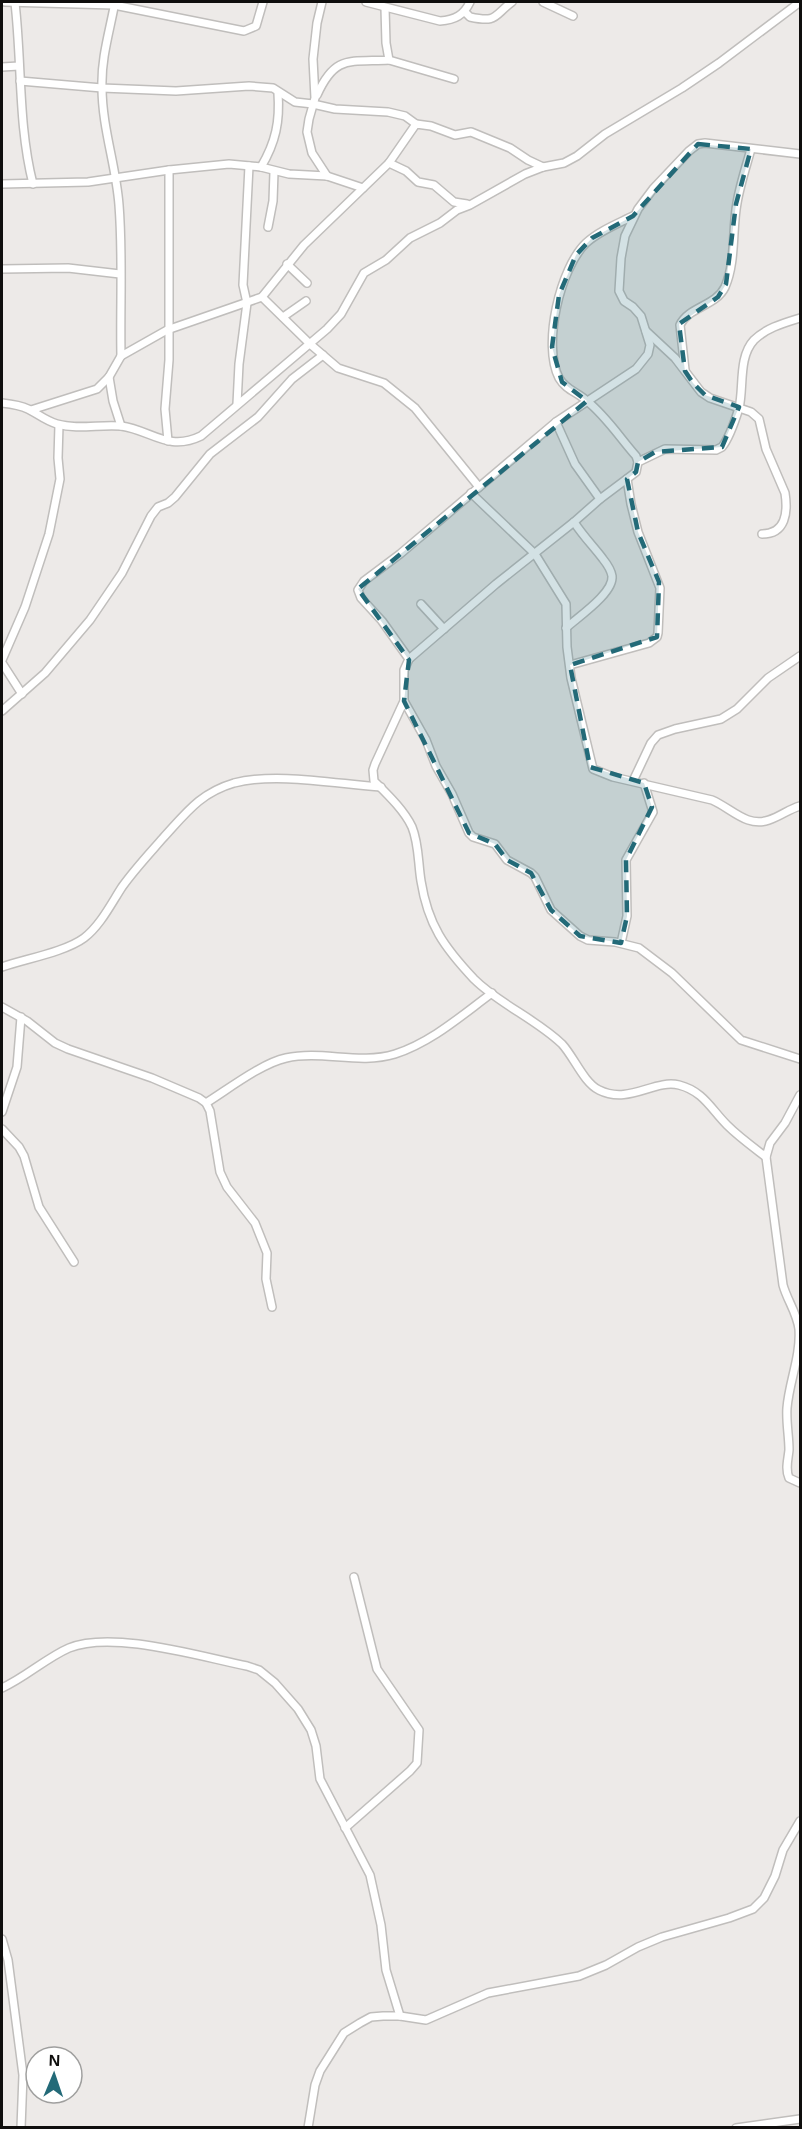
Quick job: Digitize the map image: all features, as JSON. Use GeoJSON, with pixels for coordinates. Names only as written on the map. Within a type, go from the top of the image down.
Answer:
{"type":"FeatureCollection","features":[{"type":"Feature","properties":{"kind":"street"},"geometry":{"type":"LineString","coordinates":[[5,2],[115,3],[244,31],[256,26],[263,2]]}},
{"type":"Feature","properties":{"kind":"street"},"geometry":{"type":"LineString","coordinates":[[314,101],[313,59],[322,2]]}},
{"type":"Feature","properties":{"kind":"street"},"geometry":{"type":"LineString","coordinates":[[366,2],[440,21],[457,17],[465,12],[470,2]]}},
{"type":"Feature","properties":{"kind":"street"},"geometry":{"type":"LineString","coordinates":[[465,12],[470,17],[491,19],[498,16],[512,2]]}},
{"type":"Feature","properties":{"kind":"street"},"geometry":{"type":"LineString","coordinates":[[543,2],[573,16]]}},
{"type":"Feature","properties":{"kind":"street"},"geometry":{"type":"LineString","coordinates":[[2,403],[31,410],[59,425],[121,426],[168,441],[187,440],[201,436],[327,329],[341,314],[357,283],[369,268],[386,260],[410,238],[515,179],[543,167],[564,163],[577,156],[605,134],[682,88],[800,2]]}},
{"type":"Feature","properties":{"kind":"street"},"geometry":{"type":"LineString","coordinates":[[15,3],[27,158],[33,184]]}},
{"type":"Feature","properties":{"kind":"street"},"geometry":{"type":"LineString","coordinates":[[31,410],[97,389],[109,377],[121,356],[119,208],[116,178],[107,138],[102,88],[104,55],[115,3]]}},
{"type":"Feature","properties":{"kind":"street"},"geometry":{"type":"LineString","coordinates":[[386,8],[388,60]]}},
{"type":"Feature","properties":{"kind":"street"},"geometry":{"type":"LineString","coordinates":[[327,176],[312,153],[308,139],[309,119],[314,101],[329,73],[340,64],[388,60],[454,79]]}},
{"type":"Feature","properties":{"kind":"street"},"geometry":{"type":"LineString","coordinates":[[2,67],[19,66]]}},
{"type":"Feature","properties":{"kind":"street"},"geometry":{"type":"LineString","coordinates":[[20,81],[176,91],[249,86],[273,88],[295,102],[314,101],[335,109],[388,112],[405,116],[416,124],[431,126],[456,135],[471,132],[510,148],[543,167]]}},
{"type":"Feature","properties":{"kind":"street"},"geometry":{"type":"LineString","coordinates":[[261,167],[276,135],[279,116],[278,93]]}},
{"type":"Feature","properties":{"kind":"street"},"geometry":{"type":"LineString","coordinates":[[121,356],[188,321],[262,297],[287,264],[389,163],[416,124]]}},
{"type":"Feature","properties":{"kind":"street"},"geometry":{"type":"LineString","coordinates":[[409,659],[382,621],[361,598],[358,589],[364,581],[400,554],[556,422],[636,369],[644,360],[650,348],[641,316],[624,301],[618,287],[625,236],[633,216],[653,189],[681,158],[698,144],[801,154]]}},
{"type":"Feature","properties":{"kind":"street"},"geometry":{"type":"LineString","coordinates":[[685,371],[680,326],[685,318],[718,297],[726,284],[733,248],[736,204],[751,149]]}},
{"type":"Feature","properties":{"kind":"street"},"geometry":{"type":"LineString","coordinates":[[389,163],[405,171],[418,182],[434,185],[454,202],[470,205]]}},
{"type":"Feature","properties":{"kind":"street"},"geometry":{"type":"LineString","coordinates":[[2,184],[88,182],[215,164],[261,167],[274,172],[327,176],[363,188]]}},
{"type":"Feature","properties":{"kind":"street"},"geometry":{"type":"LineString","coordinates":[[237,404],[240,349],[247,303],[243,285],[249,166]]}},
{"type":"Feature","properties":{"kind":"street"},"geometry":{"type":"LineString","coordinates":[[168,170],[167,330],[169,360],[165,409],[168,441]]}},
{"type":"Feature","properties":{"kind":"street"},"geometry":{"type":"LineString","coordinates":[[268,227],[273,201],[274,172]]}},
{"type":"Feature","properties":{"kind":"street"},"geometry":{"type":"LineString","coordinates":[[633,216],[606,229],[583,245],[576,255],[559,295],[552,328],[552,347],[556,371],[568,389],[587,400],[636,456],[638,462],[636,472],[496,584],[409,659],[404,670],[404,701],[373,770],[374,781],[411,826],[417,845],[421,882],[432,925],[443,942],[476,981],[563,1045],[591,1085],[599,1091],[630,1095],[669,1085],[679,1085],[704,1097],[725,1123],[766,1157]]}},
{"type":"Feature","properties":{"kind":"street"},"geometry":{"type":"LineString","coordinates":[[287,264],[307,283]]}},
{"type":"Feature","properties":{"kind":"street"},"geometry":{"type":"LineString","coordinates":[[2,269],[68,268],[120,274]]}},
{"type":"Feature","properties":{"kind":"street"},"geometry":{"type":"LineString","coordinates":[[262,297],[338,368],[384,383],[415,408],[479,487]]}},
{"type":"Feature","properties":{"kind":"street"},"geometry":{"type":"LineString","coordinates":[[283,317],[306,301]]}},
{"type":"Feature","properties":{"kind":"street"},"geometry":{"type":"LineString","coordinates":[[638,462],[665,449],[716,450],[723,447],[739,407],[750,345],[771,328],[801,318]]}},
{"type":"Feature","properties":{"kind":"street"},"geometry":{"type":"LineString","coordinates":[[646,331],[675,358],[705,395],[751,412],[759,419],[766,449],[785,493],[784,523],[779,530],[762,534]]}},
{"type":"Feature","properties":{"kind":"street"},"geometry":{"type":"LineString","coordinates":[[2,711],[60,656],[110,593],[147,522],[158,507],[175,497],[210,454],[258,417],[292,378],[323,355]]}},
{"type":"Feature","properties":{"kind":"street"},"geometry":{"type":"LineString","coordinates":[[109,377],[112,401],[121,426]]}},
{"type":"Feature","properties":{"kind":"street"},"geometry":{"type":"LineString","coordinates":[[556,422],[575,464],[600,499]]}},
{"type":"Feature","properties":{"kind":"street"},"geometry":{"type":"LineString","coordinates":[[22,694],[2,662],[25,607],[49,534],[60,479],[57,458],[59,425]]}},
{"type":"Feature","properties":{"kind":"street"},"geometry":{"type":"LineString","coordinates":[[570,665],[650,643],[657,635],[661,605],[660,588],[638,532],[627,479]]}},
{"type":"Feature","properties":{"kind":"street"},"geometry":{"type":"LineString","coordinates":[[471,494],[509,527],[535,554],[566,604],[566,627],[574,690],[588,743],[590,765],[597,772],[712,800],[722,804],[734,814],[752,821],[769,820],[791,808],[801,806]]}},
{"type":"Feature","properties":{"kind":"street"},"geometry":{"type":"LineString","coordinates":[[566,627],[607,591],[612,578],[603,559],[574,522]]}},
{"type":"Feature","properties":{"kind":"street"},"geometry":{"type":"LineString","coordinates":[[421,604],[444,629]]}},
{"type":"Feature","properties":{"kind":"street"},"geometry":{"type":"LineString","coordinates":[[633,781],[651,743],[658,735],[721,719],[737,709],[768,678],[801,656]]}},
{"type":"Feature","properties":{"kind":"street"},"geometry":{"type":"LineString","coordinates":[[404,701],[426,740],[436,766],[452,794],[469,833],[473,837],[495,844],[502,857],[531,873],[551,910],[580,936],[588,940],[621,943],[639,948],[672,973],[741,1040],[801,1059]]}},
{"type":"Feature","properties":{"kind":"street"},"geometry":{"type":"LineString","coordinates":[[2,967],[73,945],[85,937],[107,912],[122,887],[146,856],[189,808],[219,789],[251,780],[279,779],[381,787]]}},
{"type":"Feature","properties":{"kind":"street"},"geometry":{"type":"LineString","coordinates":[[621,943],[627,916],[626,860],[653,812],[644,783]]}},
{"type":"Feature","properties":{"kind":"street"},"geometry":{"type":"LineString","coordinates":[[206,1103],[267,1066],[285,1058],[302,1056],[374,1059],[395,1054],[423,1043],[492,993]]}},
{"type":"Feature","properties":{"kind":"street"},"geometry":{"type":"LineString","coordinates":[[2,1007],[68,1049],[152,1078],[206,1103],[210,1112],[220,1172],[227,1187],[255,1223],[267,1253],[266,1279],[272,1307]]}},
{"type":"Feature","properties":{"kind":"street"},"geometry":{"type":"LineString","coordinates":[[2,1112],[17,1067],[21,1017]]}},
{"type":"Feature","properties":{"kind":"street"},"geometry":{"type":"LineString","coordinates":[[801,1095],[770,1143],[766,1157],[783,1285],[799,1329],[794,1378],[787,1407],[789,1452],[787,1472],[789,1478],[801,1483]]}},
{"type":"Feature","properties":{"kind":"street"},"geometry":{"type":"LineString","coordinates":[[2,1129],[19,1147],[24,1156],[39,1207],[74,1262]]}},
{"type":"Feature","properties":{"kind":"street"},"geometry":{"type":"LineString","coordinates":[[345,1828],[410,1771],[417,1763],[419,1751],[419,1730],[377,1669],[354,1577]]}},
{"type":"Feature","properties":{"kind":"street"},"geometry":{"type":"LineString","coordinates":[[2,1688],[69,1648],[100,1642],[135,1644],[247,1666],[259,1670],[275,1683],[298,1709],[311,1730],[316,1746],[320,1779],[370,1875],[381,1925],[386,1970],[400,2016]]}},
{"type":"Feature","properties":{"kind":"street"},"geometry":{"type":"LineString","coordinates":[[308,2127],[317,2078],[332,2049],[344,2033],[372,2017],[400,2016],[426,2020],[488,1993],[579,1976],[662,1937],[753,1909],[764,1898],[775,1876],[783,1850],[801,1821]]}},
{"type":"Feature","properties":{"kind":"street"},"geometry":{"type":"LineString","coordinates":[[2,1939],[8,1960],[22,2075],[21,2127]]}},
{"type":"Feature","properties":{"kind":"street"},"geometry":{"type":"LineString","coordinates":[[736,2127],[801,2119]]}},
{"type":"Feature","properties":{"kind":"highlighted area"},"geometry":{"type":"Polygon","coordinates":[[[698,144],[751,149],[736,204],[726,284],[718,297],[679,324],[685,371],[693,383],[705,395],[739,407],[722,447],[655,452],[638,462],[636,472],[627,479],[638,532],[659,582],[657,637],[570,665],[590,767],[644,783],[652,807],[626,860],[627,916],[621,943],[580,936],[551,910],[531,873],[507,860],[495,844],[469,833],[404,701],[409,660],[358,589],[587,401],[562,382],[552,347],[559,295],[576,255],[592,238],[633,216],[698,144]]]}}]}
